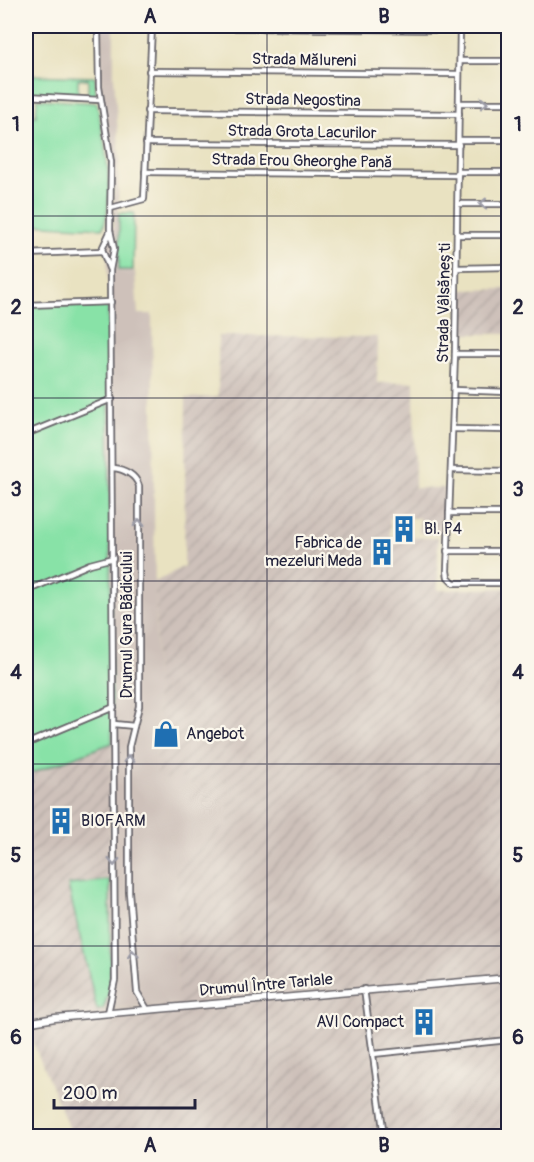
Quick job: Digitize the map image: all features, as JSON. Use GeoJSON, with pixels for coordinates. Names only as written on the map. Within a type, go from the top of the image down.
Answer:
{"type":"FeatureCollection","features":[{"type":"Feature","properties":{"kind":"main road","name":"Drumul Între Tarlale"},"geometry":{"type":"LineString","coordinates":[[26,1023],[147,1009],[508,978]]}},
{"type":"Feature","properties":{"kind":"street"},"geometry":{"type":"LineString","coordinates":[[98,26],[100,100],[111,162],[110,230],[112,246],[104,245]]}},
{"type":"Feature","properties":{"kind":"street"},"geometry":{"type":"LineString","coordinates":[[111,208],[143,200],[152,26],[460,28]]}},
{"type":"Feature","properties":{"kind":"street","name":"Strada Vâlsănești"},"geometry":{"type":"LineString","coordinates":[[460,28],[455,354],[447,571],[450,581],[457,583],[508,583]]}},
{"type":"Feature","properties":{"kind":"street"},"geometry":{"type":"LineString","coordinates":[[459,61],[508,61]]}},
{"type":"Feature","properties":{"kind":"street","name":"Strada Mălureni"},"geometry":{"type":"LineString","coordinates":[[149,71],[459,74]]}},
{"type":"Feature","properties":{"kind":"street"},"geometry":{"type":"LineString","coordinates":[[26,96],[100,100]]}},
{"type":"Feature","properties":{"kind":"street"},"geometry":{"type":"LineString","coordinates":[[459,103],[508,103]]}},
{"type":"Feature","properties":{"kind":"street","name":"Strada Negostina"},"geometry":{"type":"LineString","coordinates":[[147,111],[459,114]]}},
{"type":"Feature","properties":{"kind":"street","name":"Strada Grota Lacurilor"},"geometry":{"type":"LineString","coordinates":[[146,142],[459,143],[508,140]]}},
{"type":"Feature","properties":{"kind":"street","name":"Strada Erou Gheorghe Pană"},"geometry":{"type":"LineString","coordinates":[[145,172],[508,172]]}},
{"type":"Feature","properties":{"kind":"street"},"geometry":{"type":"LineString","coordinates":[[458,204],[508,204]]}},
{"type":"Feature","properties":{"kind":"street"},"geometry":{"type":"LineString","coordinates":[[110,230],[103,253],[110,270]]}},
{"type":"Feature","properties":{"kind":"street"},"geometry":{"type":"LineString","coordinates":[[457,236],[508,235]]}},
{"type":"Feature","properties":{"kind":"street","name":"Drumul Gura Bădicului"},"geometry":{"type":"LineString","coordinates":[[108,1013],[115,980],[110,270],[114,249],[112,246]]}},
{"type":"Feature","properties":{"kind":"street"},"geometry":{"type":"LineString","coordinates":[[26,254],[112,254]]}},
{"type":"Feature","properties":{"kind":"street"},"geometry":{"type":"LineString","coordinates":[[457,268],[508,267]]}},
{"type":"Feature","properties":{"kind":"street"},"geometry":{"type":"LineString","coordinates":[[26,305],[111,302]]}},
{"type":"Feature","properties":{"kind":"street"},"geometry":{"type":"LineString","coordinates":[[455,354],[508,354]]}},
{"type":"Feature","properties":{"kind":"street"},"geometry":{"type":"LineString","coordinates":[[454,390],[508,392]]}},
{"type":"Feature","properties":{"kind":"street"},"geometry":{"type":"LineString","coordinates":[[26,434],[112,399]]}},
{"type":"Feature","properties":{"kind":"street"},"geometry":{"type":"LineString","coordinates":[[453,429],[508,429]]}},
{"type":"Feature","properties":{"kind":"street","name":"Drumul Gura Bădicului"},"geometry":{"type":"LineString","coordinates":[[113,468],[133,475],[138,480],[139,486],[139,706],[129,747],[129,892],[137,992],[147,1009]]}},
{"type":"Feature","properties":{"kind":"street"},"geometry":{"type":"LineString","coordinates":[[452,470],[508,471]]}},
{"type":"Feature","properties":{"kind":"street"},"geometry":{"type":"LineString","coordinates":[[449,513],[508,513]]}},
{"type":"Feature","properties":{"kind":"street"},"geometry":{"type":"LineString","coordinates":[[447,551],[508,551]]}},
{"type":"Feature","properties":{"kind":"street"},"geometry":{"type":"LineString","coordinates":[[26,591],[90,564],[113,558]]}},
{"type":"Feature","properties":{"kind":"street"},"geometry":{"type":"LineString","coordinates":[[26,744],[114,707]]}},
{"type":"Feature","properties":{"kind":"street"},"geometry":{"type":"LineString","coordinates":[[114,724],[134,726]]}},
{"type":"Feature","properties":{"kind":"street"},"geometry":{"type":"LineString","coordinates":[[364,989],[384,1137]]}},
{"type":"Feature","properties":{"kind":"street"},"geometry":{"type":"LineString","coordinates":[[373,1054],[508,1040]]}},
{"type":"Feature","properties":{"kind":"shaded area"},"geometry":{"type":"Polygon","coordinates":[[[101,26],[114,26],[114,77],[120,163],[118,167],[119,269],[135,271],[138,314],[152,314],[157,779],[191,778],[190,801],[228,803],[228,824],[176,859],[177,1003],[103,1009],[110,989],[112,743],[107,229],[114,227],[114,161],[102,102],[101,26]]]}},
{"type":"Feature","properties":{"kind":"shaded area"},"geometry":{"type":"Polygon","coordinates":[[[508,289],[508,334],[459,334],[460,290],[508,289]]]}},
{"type":"Feature","properties":{"kind":"shaded area"},"geometry":{"type":"Polygon","coordinates":[[[218,336],[378,337],[377,383],[414,382],[415,488],[445,488],[443,533],[419,533],[419,518],[390,518],[390,537],[438,538],[438,590],[508,588],[508,1136],[72,1136],[26,1026],[26,784],[31,782],[29,774],[112,743],[110,880],[68,886],[98,1010],[177,1003],[176,859],[190,802],[157,780],[155,582],[184,566],[186,398],[218,397],[218,336]]]}},
{"type":"Feature","properties":{"kind":"green space"},"geometry":{"type":"Polygon","coordinates":[[[26,75],[95,77],[96,97],[88,98],[88,79],[78,79],[78,97],[26,94],[26,75]]]}},
{"type":"Feature","properties":{"kind":"green space"},"geometry":{"type":"Polygon","coordinates":[[[37,99],[97,103],[109,183],[107,214],[103,228],[26,224],[26,116],[36,116],[37,99]]]}},
{"type":"Feature","properties":{"kind":"green space"},"geometry":{"type":"Polygon","coordinates":[[[119,213],[134,213],[133,270],[119,270],[119,213]]]}},
{"type":"Feature","properties":{"kind":"green space"},"geometry":{"type":"Polygon","coordinates":[[[108,304],[112,743],[29,774],[32,782],[26,784],[26,307],[108,304]]]}},
{"type":"Feature","properties":{"kind":"green space"},"geometry":{"type":"Polygon","coordinates":[[[110,880],[110,989],[103,1009],[97,1010],[68,885],[110,880]]]}},
{"type":"Feature","properties":{"kind":"place","name":"Bl. P4"},"geometry":{"type":"Point","coordinates":[404,529]}},
{"type":"Feature","properties":{"kind":"place","name":"Fabrica de mezeluri Meda"},"geometry":{"type":"Point","coordinates":[382,552]}},
{"type":"Feature","properties":{"kind":"place","name":"Angebot"},"geometry":{"type":"Point","coordinates":[166,734]}},
{"type":"Feature","properties":{"kind":"place","name":"BIOFARM"},"geometry":{"type":"Point","coordinates":[61,821]}},
{"type":"Feature","properties":{"kind":"place","name":"AVI Compact"},"geometry":{"type":"Point","coordinates":[424,1022]}}]}
